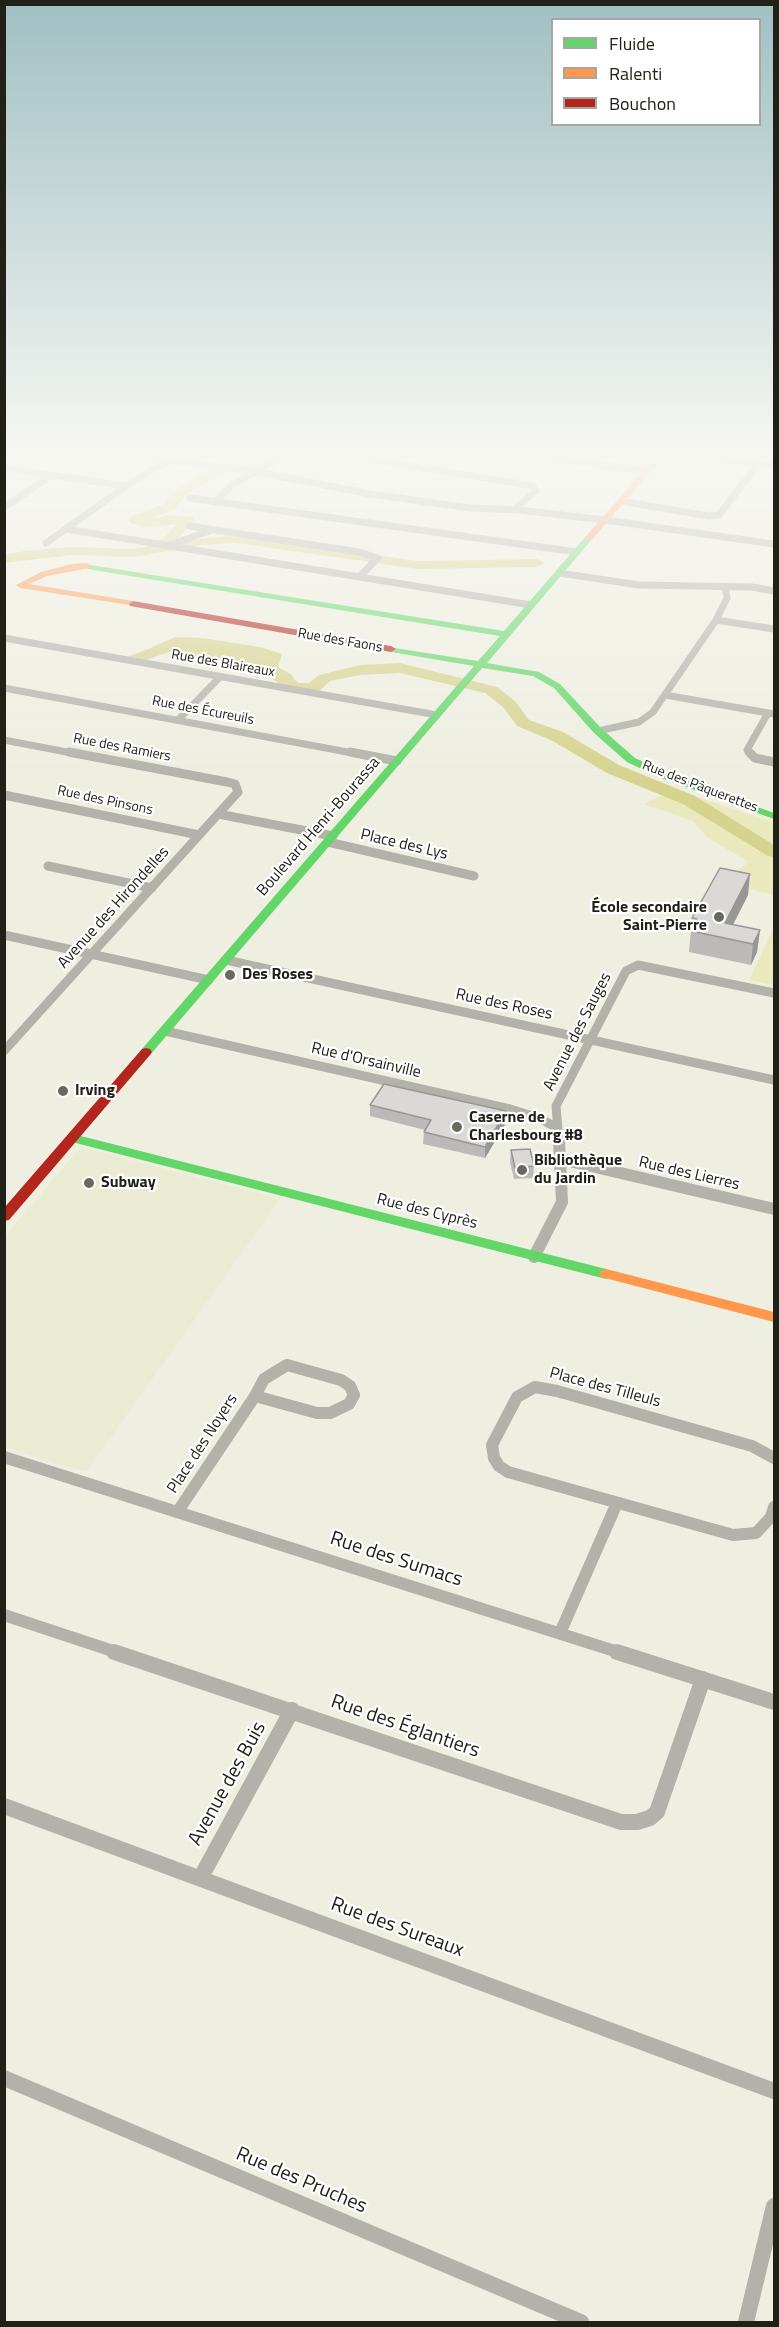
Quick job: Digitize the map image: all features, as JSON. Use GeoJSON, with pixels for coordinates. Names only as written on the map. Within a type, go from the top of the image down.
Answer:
{"type":"FeatureCollection","features":[{"type":"Feature","properties":{"kind":"street","name":"Rue des Faons"},"geometry":{"type":"LineString","coordinates":[[79,567],[44,574],[20,585],[480,665]]}},
{"type":"Feature","properties":{"kind":"street","name":"Rue des Faons"},"geometry":{"type":"LineString","coordinates":[[93,567],[507,634]]}},
{"type":"Feature","properties":{"kind":"street"},"geometry":{"type":"LineString","coordinates":[[295,567],[531,605]]}},
{"type":"Feature","properties":{"kind":"street"},"geometry":{"type":"LineString","coordinates":[[359,577],[371,567]]}},
{"type":"Feature","properties":{"kind":"street","name":"Boulevard Henri-Bourassa"},"geometry":{"type":"LineString","coordinates":[[4,1217],[564,567]]}},
{"type":"Feature","properties":{"kind":"street"},"geometry":{"type":"LineString","coordinates":[[559,573],[639,585],[725,587],[774,591]]}},
{"type":"Feature","properties":{"kind":"street"},"geometry":{"type":"LineString","coordinates":[[598,731],[626,726],[646,718],[716,620],[727,598],[725,587]]}},
{"type":"Feature","properties":{"kind":"street"},"geometry":{"type":"LineString","coordinates":[[716,620],[774,629]]}},
{"type":"Feature","properties":{"kind":"street","name":"Rue des Blaireaux"},"geometry":{"type":"LineString","coordinates":[[4,638],[437,715]]}},
{"type":"Feature","properties":{"kind":"street","name":"Rue des Pâquerettes"},"geometry":{"type":"LineString","coordinates":[[480,665],[541,676],[557,686],[598,731],[621,752],[646,767],[774,816]]}},
{"type":"Feature","properties":{"kind":"street"},"geometry":{"type":"LineString","coordinates":[[178,720],[220,677]]}},
{"type":"Feature","properties":{"kind":"street","name":"Rue des Écureuils"},"geometry":{"type":"LineString","coordinates":[[4,688],[398,761]]}},
{"type":"Feature","properties":{"kind":"street"},"geometry":{"type":"LineString","coordinates":[[664,695],[771,714],[747,750],[755,758],[774,762]]}},
{"type":"Feature","properties":{"kind":"street","name":"Rue des Ramiers"},"geometry":{"type":"LineString","coordinates":[[4,740],[235,784]]}},
{"type":"Feature","properties":{"kind":"street","name":"Avenue des Hirondelles"},"geometry":{"type":"LineString","coordinates":[[4,1051],[219,814],[238,792],[235,784]]}},
{"type":"Feature","properties":{"kind":"street","name":"Rue des Pinsons"},"geometry":{"type":"LineString","coordinates":[[6,796],[199,835]]}},
{"type":"Feature","properties":{"kind":"street","name":"Place des Lys"},"geometry":{"type":"LineString","coordinates":[[219,814],[330,839],[474,876]]}},
{"type":"Feature","properties":{"kind":"street"},"geometry":{"type":"LineString","coordinates":[[48,866],[152,888]]}},
{"type":"Feature","properties":{"kind":"street"},"geometry":{"type":"LineString","coordinates":[[4,935],[209,980]]}},
{"type":"Feature","properties":{"kind":"street","name":"Rue des Roses"},"geometry":{"type":"LineString","coordinates":[[226,960],[774,1080]]}},
{"type":"Feature","properties":{"kind":"street","name":"Avenue des Sauges"},"geometry":{"type":"LineString","coordinates":[[534,1257],[562,1202],[556,1106],[626,972],[638,965],[774,993]]}},
{"type":"Feature","properties":{"kind":"street","name":"Rue d'Orsainville"},"geometry":{"type":"LineString","coordinates":[[165,1030],[510,1109],[538,1118],[557,1128]]}},
{"type":"Feature","properties":{"kind":"street","name":"Rue des Cyprès"},"geometry":{"type":"LineString","coordinates":[[72,1138],[774,1317]]}},
{"type":"Feature","properties":{"kind":"street","name":"Rue des Lierres"},"geometry":{"type":"LineString","coordinates":[[561,1159],[774,1209]]}},
{"type":"Feature","properties":{"kind":"street","name":"Place des Noyers"},"geometry":{"type":"LineString","coordinates":[[178,1511],[264,1379],[286,1365],[341,1380],[350,1386],[354,1395],[349,1404],[330,1413],[316,1413],[255,1396]]}},
{"type":"Feature","properties":{"kind":"street","name":"Place des Tilleuls"},"geometry":{"type":"LineString","coordinates":[[774,1458],[752,1446],[545,1388],[526,1390],[517,1397],[492,1445],[494,1458],[499,1466],[508,1472],[733,1535],[756,1533],[771,1517],[774,1507]]}},
{"type":"Feature","properties":{"kind":"street","name":"Rue des Sumacs"},"geometry":{"type":"LineString","coordinates":[[4,1457],[774,1702]]}},
{"type":"Feature","properties":{"kind":"street"},"geometry":{"type":"LineString","coordinates":[[560,1633],[617,1503]]}},
{"type":"Feature","properties":{"kind":"street","name":"Rue des Églantiers"},"geometry":{"type":"LineString","coordinates":[[4,1615],[621,1822],[637,1822],[650,1818],[662,1804],[703,1679]]}},
{"type":"Feature","properties":{"kind":"street","name":"Avenue des Buis"},"geometry":{"type":"LineString","coordinates":[[201,1878],[292,1710]]}},
{"type":"Feature","properties":{"kind":"street","name":"Rue des Sureaux"},"geometry":{"type":"LineString","coordinates":[[4,1806],[774,2091]]}},
{"type":"Feature","properties":{"kind":"street","name":"Rue des Pruches"},"geometry":{"type":"LineString","coordinates":[[4,2078],[581,2322]]}},
{"type":"Feature","properties":{"kind":"street"},"geometry":{"type":"LineString","coordinates":[[746,2322],[774,2206]]}},
{"type":"Feature","properties":{"kind":"shaded area"},"geometry":{"type":"Polygon","coordinates":[[[176,637],[202,638],[260,647],[282,654],[278,667],[292,675],[294,679],[286,683],[259,669],[230,667],[214,657],[193,663],[167,650],[152,647],[176,637]]]}},
{"type":"Feature","properties":{"kind":"shaded area"},"geometry":{"type":"Polygon","coordinates":[[[81,1147],[280,1199],[86,1472],[4,1447],[5,1236],[81,1147]]]}},
{"type":"Feature","properties":{"kind":"green space"},"geometry":{"type":"Polygon","coordinates":[[[674,789],[774,823],[774,895],[721,882],[749,862],[708,838],[693,821],[644,804],[674,789]]]}},
{"type":"Feature","properties":{"kind":"green space"},"geometry":{"type":"Polygon","coordinates":[[[774,927],[774,985],[749,980],[774,927]]]}},
{"type":"Feature","properties":{"kind":"building"},"geometry":{"type":"Polygon","coordinates":[[[720,868],[750,874],[725,923],[760,930],[753,944],[691,931],[697,919],[692,918],[720,868]]]}},
{"type":"Feature","properties":{"kind":"building","name":"Caserne de Charlesbourg #8"},"geometry":{"type":"Polygon","coordinates":[[[384,1084],[506,1111],[485,1147],[424,1132],[431,1120],[370,1105],[384,1084]]]}},
{"type":"Feature","properties":{"kind":"building"},"geometry":{"type":"Polygon","coordinates":[[[530,1149],[534,1166],[515,1168],[511,1150],[530,1149]]]}},
{"type":"Feature","properties":{"kind":"waterway"},"geometry":{"type":"LineString","coordinates":[[132,660],[167,647],[187,647]]}},
{"type":"Feature","properties":{"kind":"waterway"},"geometry":{"type":"LineString","coordinates":[[264,665],[295,688],[313,688],[325,678],[360,670],[400,668],[491,690],[509,704],[523,723],[557,736],[613,769],[689,800],[774,852]]}},
{"type":"Feature","properties":{"kind":"traffic: fast"},"geometry":{"type":"LineString","coordinates":[[91,567],[507,634]]}},
{"type":"Feature","properties":{"kind":"traffic: fast"},"geometry":{"type":"LineString","coordinates":[[146,1052],[564,567]]}},
{"type":"Feature","properties":{"kind":"traffic: fast"},"geometry":{"type":"LineString","coordinates":[[391,649],[536,674],[557,686],[598,731],[631,760],[665,776],[774,816]]}},
{"type":"Feature","properties":{"kind":"traffic: fast"},"geometry":{"type":"LineString","coordinates":[[73,1138],[606,1274]]}},
{"type":"Feature","properties":{"kind":"traffic: slow"},"geometry":{"type":"LineString","coordinates":[[78,567],[44,574],[20,585],[133,604]]}},
{"type":"Feature","properties":{"kind":"traffic: slow"},"geometry":{"type":"LineString","coordinates":[[606,1274],[774,1317]]}},
{"type":"Feature","properties":{"kind":"traffic: jam"},"geometry":{"type":"LineString","coordinates":[[133,604],[391,649]]}},
{"type":"Feature","properties":{"kind":"traffic: jam"},"geometry":{"type":"LineString","coordinates":[[4,1217],[146,1052]]}},
{"type":"Feature","properties":{"kind":"place","name":"École secondaire Saint-Pierre"},"geometry":{"type":"Point","coordinates":[719,917]}},
{"type":"Feature","properties":{"kind":"place","name":"Des Roses"},"geometry":{"type":"Point","coordinates":[230,975]}},
{"type":"Feature","properties":{"kind":"place","name":"Irving"},"geometry":{"type":"Point","coordinates":[63,1091]}},
{"type":"Feature","properties":{"kind":"place","name":"Caserne de Charlesbourg #8"},"geometry":{"type":"Point","coordinates":[457,1127]}},
{"type":"Feature","properties":{"kind":"place","name":"Bibliothèque du Jardin"},"geometry":{"type":"Point","coordinates":[522,1170]}},
{"type":"Feature","properties":{"kind":"place","name":"Subway"},"geometry":{"type":"Point","coordinates":[89,1183]}}]}
